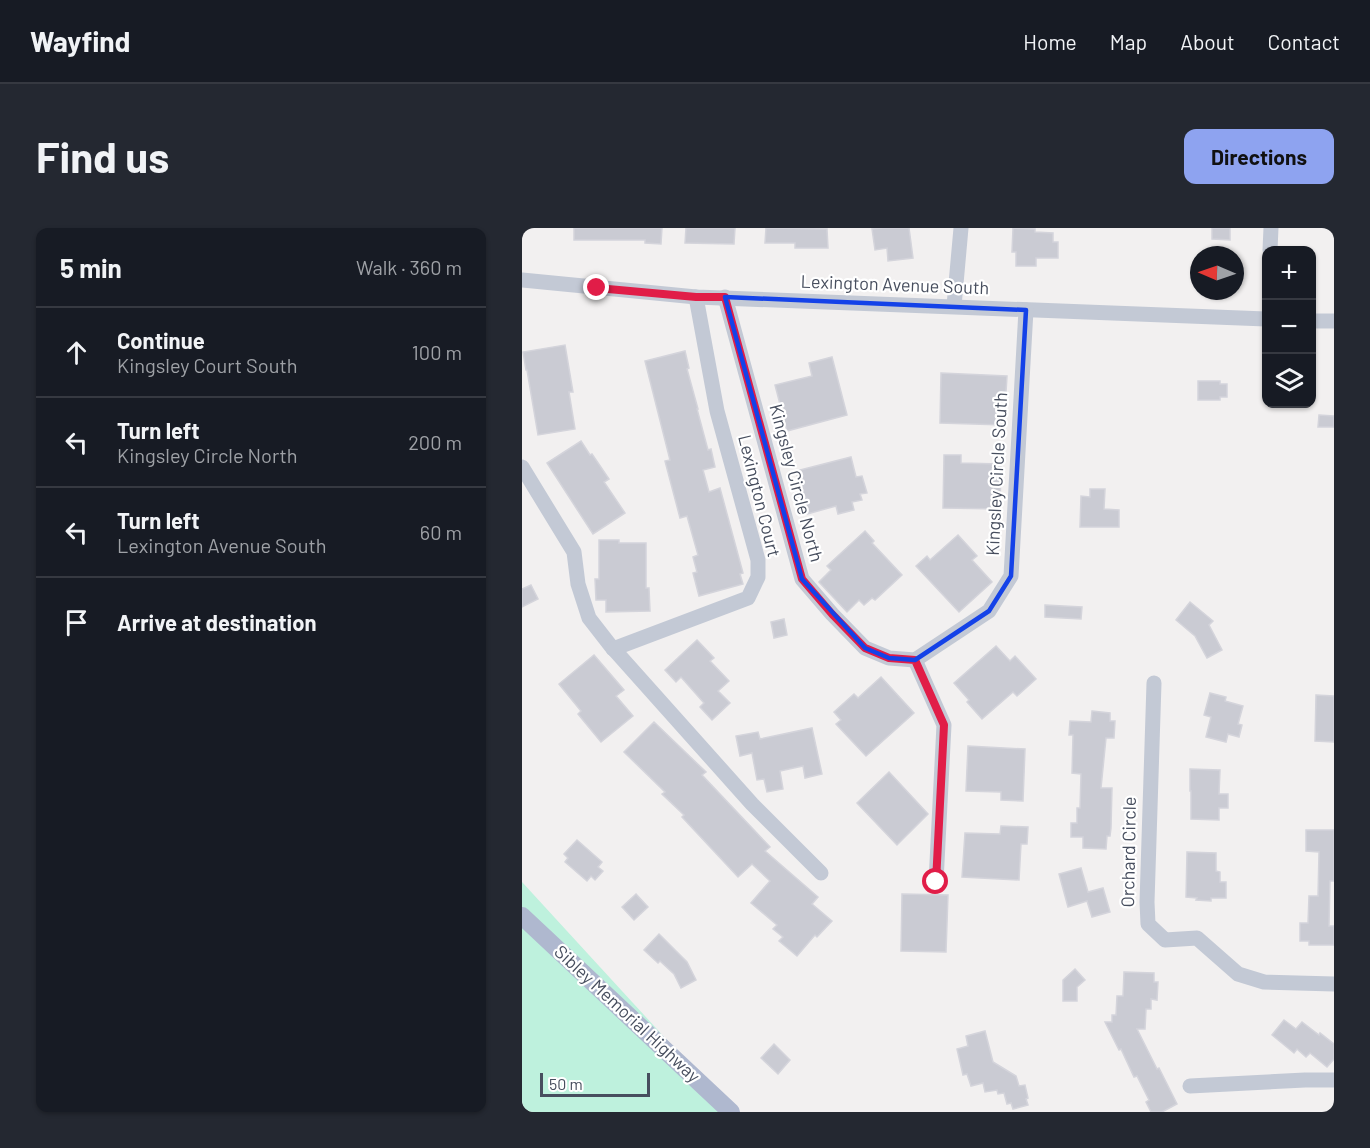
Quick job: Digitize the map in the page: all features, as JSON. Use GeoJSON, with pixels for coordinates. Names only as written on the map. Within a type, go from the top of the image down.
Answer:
{"type":"FeatureCollection","features":[{"type":"Feature","properties":{"kind":"main road","name":"Sibley Memorial Highway"},"geometry":{"type":"LineString","coordinates":[[522,916],[731,1112]]}},
{"type":"Feature","properties":{"kind":"street"},"geometry":{"type":"LineString","coordinates":[[954,306],[961,228]]}},
{"type":"Feature","properties":{"kind":"street"},"geometry":{"type":"LineString","coordinates":[[1270,246],[1271,228]]}},
{"type":"Feature","properties":{"kind":"street","name":"Lexington Avenue South"},"geometry":{"type":"LineString","coordinates":[[522,280],[696,297],[1262,319]]}},
{"type":"Feature","properties":{"kind":"street","name":"Lexington Court"},"geometry":{"type":"LineString","coordinates":[[613,649],[748,598],[758,577],[758,560],[717,411],[696,297]]}},
{"type":"Feature","properties":{"kind":"street","name":"Kingsley Circle North"},"geometry":{"type":"LineString","coordinates":[[725,297],[802,579],[865,648],[889,658],[915,660]]}},
{"type":"Feature","properties":{"kind":"street","name":"Kingsley Circle South"},"geometry":{"type":"LineString","coordinates":[[915,660],[989,611],[1011,576],[1026,310]]}},
{"type":"Feature","properties":{"kind":"street"},"geometry":{"type":"LineString","coordinates":[[1316,321],[1334,321]]}},
{"type":"Feature","properties":{"kind":"street"},"geometry":{"type":"LineString","coordinates":[[522,467],[574,552],[578,584],[589,618],[613,649],[752,804],[821,873]]}},
{"type":"Feature","properties":{"kind":"street"},"geometry":{"type":"LineString","coordinates":[[915,660],[944,725],[936,882]]}},
{"type":"Feature","properties":{"kind":"street","name":"Orchard Circle"},"geometry":{"type":"LineString","coordinates":[[1154,683],[1148,924],[1165,940],[1197,938],[1238,974],[1264,982],[1334,984]]}},
{"type":"Feature","properties":{"kind":"street"},"geometry":{"type":"LineString","coordinates":[[1190,1086],[1334,1080]]}},
{"type":"Feature","properties":{"kind":"highlighted area"},"geometry":{"type":"Polygon","coordinates":[[[725,297],[1026,310],[1011,576],[989,611],[915,660],[889,658],[865,648],[802,579],[725,297]]]}},
{"type":"Feature","properties":{"kind":"green space"},"geometry":{"type":"Polygon","coordinates":[[[522,882],[733,1112],[522,1112],[522,882]]]}},
{"type":"Feature","properties":{"kind":"building"},"geometry":{"type":"Polygon","coordinates":[[[574,228],[662,228],[661,244],[645,243],[645,240],[574,240],[574,228]]]}},
{"type":"Feature","properties":{"kind":"building"},"geometry":{"type":"Polygon","coordinates":[[[686,228],[735,228],[734,244],[685,243],[686,228]]]}},
{"type":"Feature","properties":{"kind":"building"},"geometry":{"type":"Polygon","coordinates":[[[766,228],[827,229],[828,248],[795,248],[795,243],[765,243],[766,228]]]}},
{"type":"Feature","properties":{"kind":"building"},"geometry":{"type":"Polygon","coordinates":[[[909,228],[913,258],[888,261],[887,248],[875,250],[872,229],[909,228]]]}},
{"type":"Feature","properties":{"kind":"building"},"geometry":{"type":"Polygon","coordinates":[[[1013,228],[1053,233],[1053,242],[1058,242],[1058,258],[1036,258],[1036,266],[1016,266],[1016,252],[1012,252],[1013,228]]]}},
{"type":"Feature","properties":{"kind":"building"},"geometry":{"type":"Polygon","coordinates":[[[1212,228],[1230,228],[1230,240],[1212,239],[1212,228]]]}},
{"type":"Feature","properties":{"kind":"building"},"geometry":{"type":"Polygon","coordinates":[[[565,345],[573,392],[569,392],[575,429],[538,435],[523,352],[565,345]]]}},
{"type":"Feature","properties":{"kind":"building"},"geometry":{"type":"Polygon","coordinates":[[[685,351],[697,409],[715,467],[703,470],[709,492],[720,488],[743,573],[740,574],[743,584],[699,596],[693,573],[697,572],[693,557],[698,555],[687,516],[680,518],[665,461],[670,460],[645,361],[685,351]]]}},
{"type":"Feature","properties":{"kind":"building"},"geometry":{"type":"Polygon","coordinates":[[[832,357],[847,415],[787,431],[775,385],[812,376],[809,363],[832,357]]]}},
{"type":"Feature","properties":{"kind":"building"},"geometry":{"type":"Polygon","coordinates":[[[941,373],[1007,376],[1004,425],[940,423],[941,373]]]}},
{"type":"Feature","properties":{"kind":"building"},"geometry":{"type":"Polygon","coordinates":[[[1198,381],[1220,381],[1220,384],[1227,384],[1227,397],[1220,397],[1220,400],[1198,400],[1198,381]]]}},
{"type":"Feature","properties":{"kind":"building"},"geometry":{"type":"Polygon","coordinates":[[[1319,415],[1334,416],[1334,427],[1318,427],[1319,415]]]}},
{"type":"Feature","properties":{"kind":"building"},"geometry":{"type":"Polygon","coordinates":[[[581,441],[609,479],[604,482],[625,513],[593,534],[547,463],[581,441]]]}},
{"type":"Feature","properties":{"kind":"building"},"geometry":{"type":"Polygon","coordinates":[[[944,455],[961,455],[961,463],[1001,464],[1000,509],[943,508],[944,455]]]}},
{"type":"Feature","properties":{"kind":"building"},"geometry":{"type":"Polygon","coordinates":[[[851,457],[856,477],[862,476],[867,493],[860,494],[862,500],[852,502],[854,510],[838,514],[836,506],[807,514],[796,471],[851,457]]]}},
{"type":"Feature","properties":{"kind":"building"},"geometry":{"type":"Polygon","coordinates":[[[1090,489],[1105,489],[1104,509],[1119,510],[1119,527],[1080,527],[1081,496],[1090,497],[1090,489]]]}},
{"type":"Feature","properties":{"kind":"building"},"geometry":{"type":"Polygon","coordinates":[[[865,531],[874,541],[872,543],[902,575],[875,600],[872,598],[864,605],[859,600],[847,612],[819,582],[831,570],[827,566],[865,531]]]}},
{"type":"Feature","properties":{"kind":"building"},"geometry":{"type":"Polygon","coordinates":[[[958,535],[977,556],[972,560],[992,582],[959,612],[916,566],[927,556],[930,560],[958,535]]]}},
{"type":"Feature","properties":{"kind":"building"},"geometry":{"type":"Polygon","coordinates":[[[599,540],[646,543],[646,588],[649,588],[650,611],[606,612],[606,600],[596,600],[595,579],[599,579],[599,540]]]}},
{"type":"Feature","properties":{"kind":"building"},"geometry":{"type":"Polygon","coordinates":[[[531,585],[538,599],[522,607],[522,589],[531,585]]]}},
{"type":"Feature","properties":{"kind":"building"},"geometry":{"type":"Polygon","coordinates":[[[1190,602],[1213,621],[1209,625],[1222,650],[1207,658],[1195,636],[1176,620],[1190,602]]]}},
{"type":"Feature","properties":{"kind":"building"},"geometry":{"type":"Polygon","coordinates":[[[1045,605],[1082,607],[1081,619],[1045,617],[1045,605]]]}},
{"type":"Feature","properties":{"kind":"building"},"geometry":{"type":"Polygon","coordinates":[[[784,619],[787,635],[774,638],[771,622],[784,619]]]}},
{"type":"Feature","properties":{"kind":"building"},"geometry":{"type":"Polygon","coordinates":[[[697,640],[714,658],[710,661],[729,681],[718,691],[730,703],[712,720],[700,707],[704,703],[681,677],[676,682],[665,670],[697,640]]]}},
{"type":"Feature","properties":{"kind":"building"},"geometry":{"type":"Polygon","coordinates":[[[996,646],[1010,661],[1015,656],[1036,679],[1017,696],[1013,692],[982,719],[954,683],[996,646]]]}},
{"type":"Feature","properties":{"kind":"building"},"geometry":{"type":"Polygon","coordinates":[[[594,655],[624,690],[616,696],[633,716],[601,742],[578,714],[581,711],[559,684],[594,655]]]}},
{"type":"Feature","properties":{"kind":"building"},"geometry":{"type":"Polygon","coordinates":[[[881,677],[914,713],[866,756],[836,724],[841,720],[834,712],[854,694],[858,698],[881,677]]]}},
{"type":"Feature","properties":{"kind":"building"},"geometry":{"type":"Polygon","coordinates":[[[1210,693],[1226,697],[1225,701],[1243,706],[1238,724],[1242,725],[1239,737],[1228,734],[1226,742],[1206,737],[1211,717],[1204,715],[1210,693]]]}},
{"type":"Feature","properties":{"kind":"building"},"geometry":{"type":"Polygon","coordinates":[[[1316,695],[1334,696],[1334,742],[1315,741],[1316,695]]]}},
{"type":"Feature","properties":{"kind":"building"},"geometry":{"type":"Polygon","coordinates":[[[1092,711],[1110,713],[1110,721],[1115,721],[1114,738],[1106,738],[1101,788],[1112,788],[1111,828],[1110,836],[1107,836],[1106,849],[1083,848],[1083,837],[1071,837],[1071,823],[1077,823],[1077,808],[1080,808],[1081,774],[1072,773],[1073,735],[1069,735],[1070,721],[1091,722],[1092,711]]]}},
{"type":"Feature","properties":{"kind":"building"},"geometry":{"type":"Polygon","coordinates":[[[654,722],[706,772],[702,775],[770,847],[765,851],[818,897],[812,904],[832,921],[817,937],[815,935],[797,956],[779,941],[783,937],[773,929],[777,925],[751,903],[770,881],[752,864],[738,877],[682,817],[684,815],[662,794],[665,792],[624,752],[654,722]]]}},
{"type":"Feature","properties":{"kind":"building"},"geometry":{"type":"Polygon","coordinates":[[[812,728],[822,774],[805,778],[803,766],[780,771],[783,789],[767,792],[764,779],[757,780],[752,753],[740,756],[736,736],[758,732],[760,739],[812,728]]]}},
{"type":"Feature","properties":{"kind":"building"},"geometry":{"type":"Polygon","coordinates":[[[968,746],[1025,749],[1023,801],[1001,800],[1001,792],[966,791],[968,746]]]}},
{"type":"Feature","properties":{"kind":"building"},"geometry":{"type":"Polygon","coordinates":[[[1190,769],[1220,770],[1219,794],[1228,794],[1228,808],[1219,808],[1219,820],[1191,819],[1190,769]]]}},
{"type":"Feature","properties":{"kind":"building"},"geometry":{"type":"Polygon","coordinates":[[[889,772],[928,814],[897,845],[857,803],[889,772]]]}},
{"type":"Feature","properties":{"kind":"building"},"geometry":{"type":"Polygon","coordinates":[[[1001,826],[1028,827],[1027,844],[1021,844],[1019,880],[962,877],[965,833],[1000,834],[1001,826]]]}},
{"type":"Feature","properties":{"kind":"building"},"geometry":{"type":"Polygon","coordinates":[[[1306,830],[1334,830],[1334,881],[1330,881],[1329,926],[1334,926],[1334,945],[1309,945],[1309,941],[1300,941],[1300,923],[1308,923],[1309,896],[1318,896],[1319,852],[1306,851],[1306,830]]]}},
{"type":"Feature","properties":{"kind":"building"},"geometry":{"type":"Polygon","coordinates":[[[577,840],[602,862],[598,867],[603,871],[595,880],[591,876],[587,881],[565,862],[568,858],[564,854],[577,840]]]}},
{"type":"Feature","properties":{"kind":"building"},"geometry":{"type":"Polygon","coordinates":[[[1187,852],[1216,853],[1216,871],[1220,872],[1220,882],[1226,882],[1226,898],[1211,898],[1211,901],[1186,897],[1187,852]]]}},
{"type":"Feature","properties":{"kind":"building"},"geometry":{"type":"Polygon","coordinates":[[[1081,868],[1088,892],[1103,888],[1110,912],[1092,917],[1087,901],[1068,907],[1059,874],[1081,868]]]}},
{"type":"Feature","properties":{"kind":"building"},"geometry":{"type":"Polygon","coordinates":[[[636,894],[648,907],[634,920],[622,907],[636,894]]]}},
{"type":"Feature","properties":{"kind":"building"},"geometry":{"type":"Polygon","coordinates":[[[902,894],[948,895],[946,952],[901,951],[902,894]]]}},
{"type":"Feature","properties":{"kind":"building"},"geometry":{"type":"Polygon","coordinates":[[[659,934],[687,962],[696,980],[681,988],[674,974],[644,950],[659,934]]]}},
{"type":"Feature","properties":{"kind":"building"},"geometry":{"type":"Polygon","coordinates":[[[1075,969],[1085,980],[1077,987],[1077,1001],[1063,1001],[1063,980],[1075,969]]]}},
{"type":"Feature","properties":{"kind":"building"},"geometry":{"type":"Polygon","coordinates":[[[1124,972],[1154,973],[1154,982],[1158,982],[1157,1000],[1151,999],[1151,1009],[1146,1009],[1145,1029],[1137,1029],[1177,1104],[1162,1112],[1151,1112],[1146,1102],[1149,1100],[1137,1076],[1134,1077],[1105,1022],[1112,1022],[1112,1015],[1116,1015],[1117,996],[1123,996],[1124,972]]]}},
{"type":"Feature","properties":{"kind":"building"},"geometry":{"type":"Polygon","coordinates":[[[1284,1020],[1296,1029],[1302,1022],[1334,1044],[1334,1059],[1327,1067],[1310,1053],[1306,1057],[1297,1049],[1294,1053],[1272,1035],[1284,1020]]]}},
{"type":"Feature","properties":{"kind":"building"},"geometry":{"type":"Polygon","coordinates":[[[985,1031],[993,1062],[1016,1076],[1019,1086],[1025,1085],[1028,1105],[1013,1109],[1011,1103],[1007,1104],[1004,1093],[998,1094],[997,1090],[985,1092],[983,1083],[971,1086],[967,1074],[963,1075],[957,1049],[968,1046],[966,1036],[985,1031]]]}},
{"type":"Feature","properties":{"kind":"building"},"geometry":{"type":"Polygon","coordinates":[[[774,1044],[790,1060],[778,1074],[761,1058],[774,1044]]]}},
{"type":"Feature","properties":{"kind":"route"},"geometry":{"type":"LineString","coordinates":[[597,288],[696,297],[725,297],[802,579],[865,648],[889,658],[915,660],[944,725],[936,882]]}}]}
